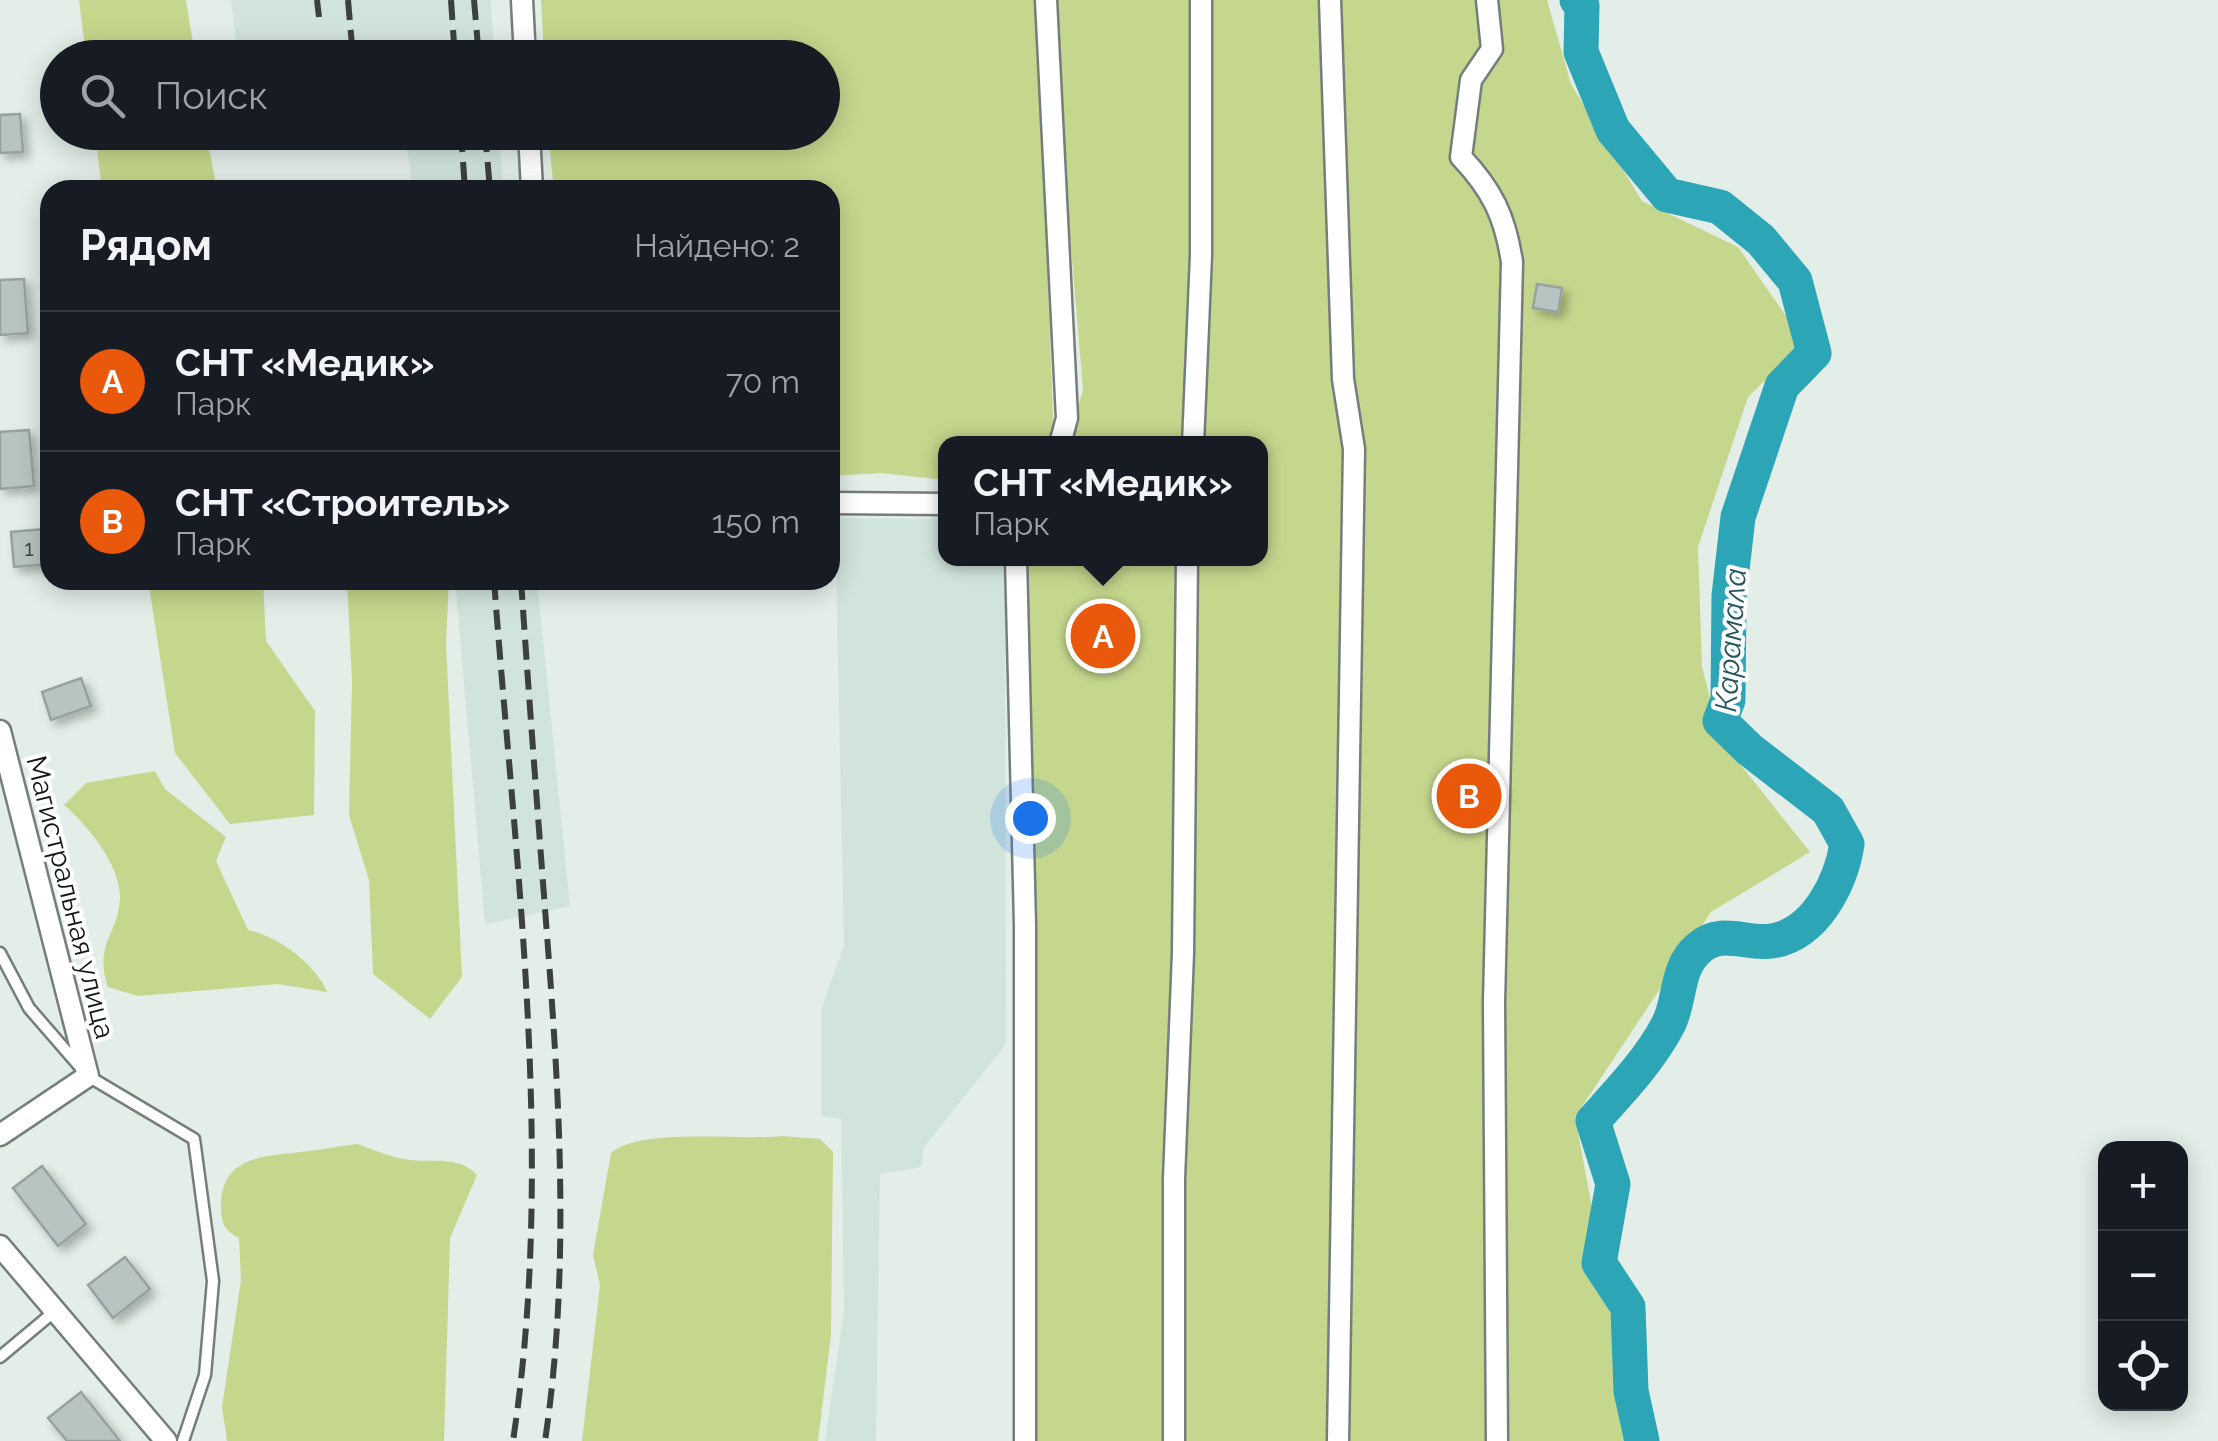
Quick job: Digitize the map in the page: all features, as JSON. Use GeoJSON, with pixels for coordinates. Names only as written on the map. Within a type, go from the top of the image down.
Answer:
{"type":"FeatureCollection","features":[{"type":"Feature","properties":{"kind":"street"},"geometry":{"type":"LineString","coordinates":[[522,0],[524,40]]}},
{"type":"Feature","properties":{"kind":"street"},"geometry":{"type":"LineString","coordinates":[[1046,0],[1067,418],[1062,436]]}},
{"type":"Feature","properties":{"kind":"street"},"geometry":{"type":"LineString","coordinates":[[1193,436],[1201,255],[1201,0]]}},
{"type":"Feature","properties":{"kind":"street"},"geometry":{"type":"LineString","coordinates":[[1330,0],[1343,379],[1354,449],[1338,1441]]}},
{"type":"Feature","properties":{"kind":"street"},"geometry":{"type":"LineString","coordinates":[[1488,0],[1492,50],[1471,80],[1461,156],[1488,185],[1505,218],[1512,262],[1494,1002],[1497,1441]]}},
{"type":"Feature","properties":{"kind":"street"},"geometry":{"type":"LineString","coordinates":[[530,150],[531,180]]}},
{"type":"Feature","properties":{"kind":"street"},"geometry":{"type":"LineString","coordinates":[[840,502],[938,504]]}},
{"type":"Feature","properties":{"kind":"street"},"geometry":{"type":"LineString","coordinates":[[1016,566],[1025,944],[1025,1441]]}},
{"type":"Feature","properties":{"kind":"street"},"geometry":{"type":"LineString","coordinates":[[1174,1441],[1174,1179],[1183,953],[1188,566]]}},
{"type":"Feature","properties":{"kind":"street","name":"Магистральная улица"},"geometry":{"type":"LineString","coordinates":[[0,731],[88,1076]]}},
{"type":"Feature","properties":{"kind":"street"},"geometry":{"type":"LineString","coordinates":[[1,1133],[88,1076]]}},
{"type":"Feature","properties":{"kind":"street"},"geometry":{"type":"LineString","coordinates":[[0,1246],[166,1441]]}},
{"type":"Feature","properties":{"kind":"lane"},"geometry":{"type":"LineString","coordinates":[[0,953],[28,1008],[88,1076],[194,1140],[213,1281],[205,1375],[182,1441]]}},
{"type":"Feature","properties":{"kind":"lane"},"geometry":{"type":"LineString","coordinates":[[0,1357],[55,1311]]}},
{"type":"Feature","properties":{"kind":"shaded area"},"geometry":{"type":"Polygon","coordinates":[[[231,0],[491,0],[493,40],[236,40],[231,0]]]}},
{"type":"Feature","properties":{"kind":"shaded area"},"geometry":{"type":"Polygon","coordinates":[[[407,150],[500,150],[502,180],[412,180],[407,150]]]}},
{"type":"Feature","properties":{"kind":"shaded area"},"geometry":{"type":"Polygon","coordinates":[[[840,518],[938,519],[938,566],[1005,566],[1006,1044],[924,1147],[921,1167],[880,1174],[876,1441],[825,1441],[844,1311],[841,1119],[821,1116],[821,1010],[844,945],[836,590],[840,590],[840,518]]]}},
{"type":"Feature","properties":{"kind":"shaded area"},"geometry":{"type":"Polygon","coordinates":[[[456,590],[538,590],[570,906],[485,924],[456,590]]]}},
{"type":"Feature","properties":{"kind":"green space"},"geometry":{"type":"Polygon","coordinates":[[[79,0],[186,0],[192,40],[84,40],[79,0]]]}},
{"type":"Feature","properties":{"kind":"green space"},"geometry":{"type":"Polygon","coordinates":[[[541,0],[1037,0],[1054,436],[938,436],[938,479],[881,473],[840,475],[840,180],[553,180],[550,150],[840,150],[840,40],[543,40],[541,0]]]}},
{"type":"Feature","properties":{"kind":"green space"},"geometry":{"type":"Polygon","coordinates":[[[1050,0],[1547,0],[1571,84],[1642,201],[1738,247],[1804,342],[1748,397],[1698,547],[1702,667],[1721,740],[1810,852],[1711,912],[1575,1117],[1636,1441],[1031,1441],[1028,566],[1268,566],[1268,436],[1070,436],[1083,389],[1050,0]]]}},
{"type":"Feature","properties":{"kind":"green space"},"geometry":{"type":"Polygon","coordinates":[[[97,150],[209,150],[215,180],[101,180],[97,150]]]}},
{"type":"Feature","properties":{"kind":"green space"},"geometry":{"type":"Polygon","coordinates":[[[150,590],[263,590],[266,641],[315,711],[314,815],[230,824],[175,753],[150,590]]]}},
{"type":"Feature","properties":{"kind":"green space"},"geometry":{"type":"Polygon","coordinates":[[[347,590],[449,590],[446,643],[462,977],[430,1019],[373,974],[369,880],[349,815],[352,681],[347,590]]]}},
{"type":"Feature","properties":{"kind":"green space"},"geometry":{"type":"Polygon","coordinates":[[[155,771],[165,789],[226,837],[216,861],[248,930],[294,953],[314,971],[327,992],[278,984],[138,996],[108,987],[103,960],[119,910],[119,884],[101,846],[64,805],[86,783],[155,771]]]}},
{"type":"Feature","properties":{"kind":"green space"},"geometry":{"type":"Polygon","coordinates":[[[782,1136],[820,1139],[833,1152],[831,1335],[818,1441],[582,1441],[600,1285],[593,1255],[611,1153],[644,1140],[782,1136]]]}},
{"type":"Feature","properties":{"kind":"green space"},"geometry":{"type":"Polygon","coordinates":[[[357,1144],[403,1159],[461,1164],[477,1175],[450,1238],[444,1441],[227,1441],[222,1407],[241,1280],[239,1238],[227,1229],[222,1217],[223,1190],[228,1177],[236,1168],[259,1158],[357,1144]]]}},
{"type":"Feature","properties":{"kind":"building"},"geometry":{"type":"Polygon","coordinates":[[[20,114],[23,152],[0,153],[0,115],[20,114]]]}},
{"type":"Feature","properties":{"kind":"building"},"geometry":{"type":"Polygon","coordinates":[[[24,279],[28,333],[0,335],[0,280],[24,279]]]}},
{"type":"Feature","properties":{"kind":"building"},"geometry":{"type":"Polygon","coordinates":[[[1537,284],[1562,288],[1558,312],[1533,308],[1537,284]]]}},
{"type":"Feature","properties":{"kind":"building"},"geometry":{"type":"Polygon","coordinates":[[[29,430],[34,486],[0,489],[0,432],[29,430]]]}},
{"type":"Feature","properties":{"kind":"building"},"geometry":{"type":"Polygon","coordinates":[[[40,529],[40,565],[14,567],[11,532],[40,529]]]}},
{"type":"Feature","properties":{"kind":"building"},"geometry":{"type":"Polygon","coordinates":[[[81,678],[91,706],[51,720],[42,692],[81,678]]]}},
{"type":"Feature","properties":{"kind":"building"},"geometry":{"type":"Polygon","coordinates":[[[42,1166],[86,1224],[58,1246],[13,1188],[42,1166]]]}},
{"type":"Feature","properties":{"kind":"building"},"geometry":{"type":"Polygon","coordinates":[[[125,1257],[150,1289],[113,1318],[88,1285],[125,1257]]]}},
{"type":"Feature","properties":{"kind":"building"},"geometry":{"type":"Polygon","coordinates":[[[81,1392],[120,1441],[67,1441],[48,1418],[81,1392]]]}},
{"type":"Feature","properties":{"kind":"waterway","name":"Карамала"},"geometry":{"type":"LineString","coordinates":[[1577,0],[1582,6],[1581,52],[1613,130],[1667,195],[1720,207],[1761,240],[1795,281],[1814,353],[1782,386],[1738,517],[1729,596],[1728,700],[1720,721],[1750,750],[1828,810],[1847,844],[1832,890],[1801,928],[1772,941],[1716,939],[1691,956],[1672,1016],[1660,1038],[1634,1075],[1593,1121],[1613,1184],[1599,1263],[1628,1307],[1631,1391],[1642,1441]]}},
{"type":"Feature","properties":{"kind":"railway"},"geometry":{"type":"LineString","coordinates":[[317,0],[319,17]]}},
{"type":"Feature","properties":{"kind":"railway"},"geometry":{"type":"LineString","coordinates":[[348,0],[352,40]]}},
{"type":"Feature","properties":{"kind":"railway"},"geometry":{"type":"LineString","coordinates":[[451,0],[454,40]]}},
{"type":"Feature","properties":{"kind":"railway"},"geometry":{"type":"LineString","coordinates":[[474,0],[477,40]]}},
{"type":"Feature","properties":{"kind":"railway"},"geometry":{"type":"LineString","coordinates":[[462,150],[464,180]]}},
{"type":"Feature","properties":{"kind":"railway"},"geometry":{"type":"LineString","coordinates":[[487,150],[489,180]]}},
{"type":"Feature","properties":{"kind":"railway"},"geometry":{"type":"LineString","coordinates":[[495,590],[521,903],[531,1119],[531,1227],[513,1441]]}},
{"type":"Feature","properties":{"kind":"railway"},"geometry":{"type":"LineString","coordinates":[[522,590],[559,1125],[558,1315],[545,1441]]}},
{"type":"Feature","properties":{"kind":"place","name":"СНТ «Медик»"},"geometry":{"type":"Point","coordinates":[1103,636]}},
{"type":"Feature","properties":{"kind":"place","name":"СНТ «Строитель»"},"geometry":{"type":"Point","coordinates":[1469,796]}}]}
